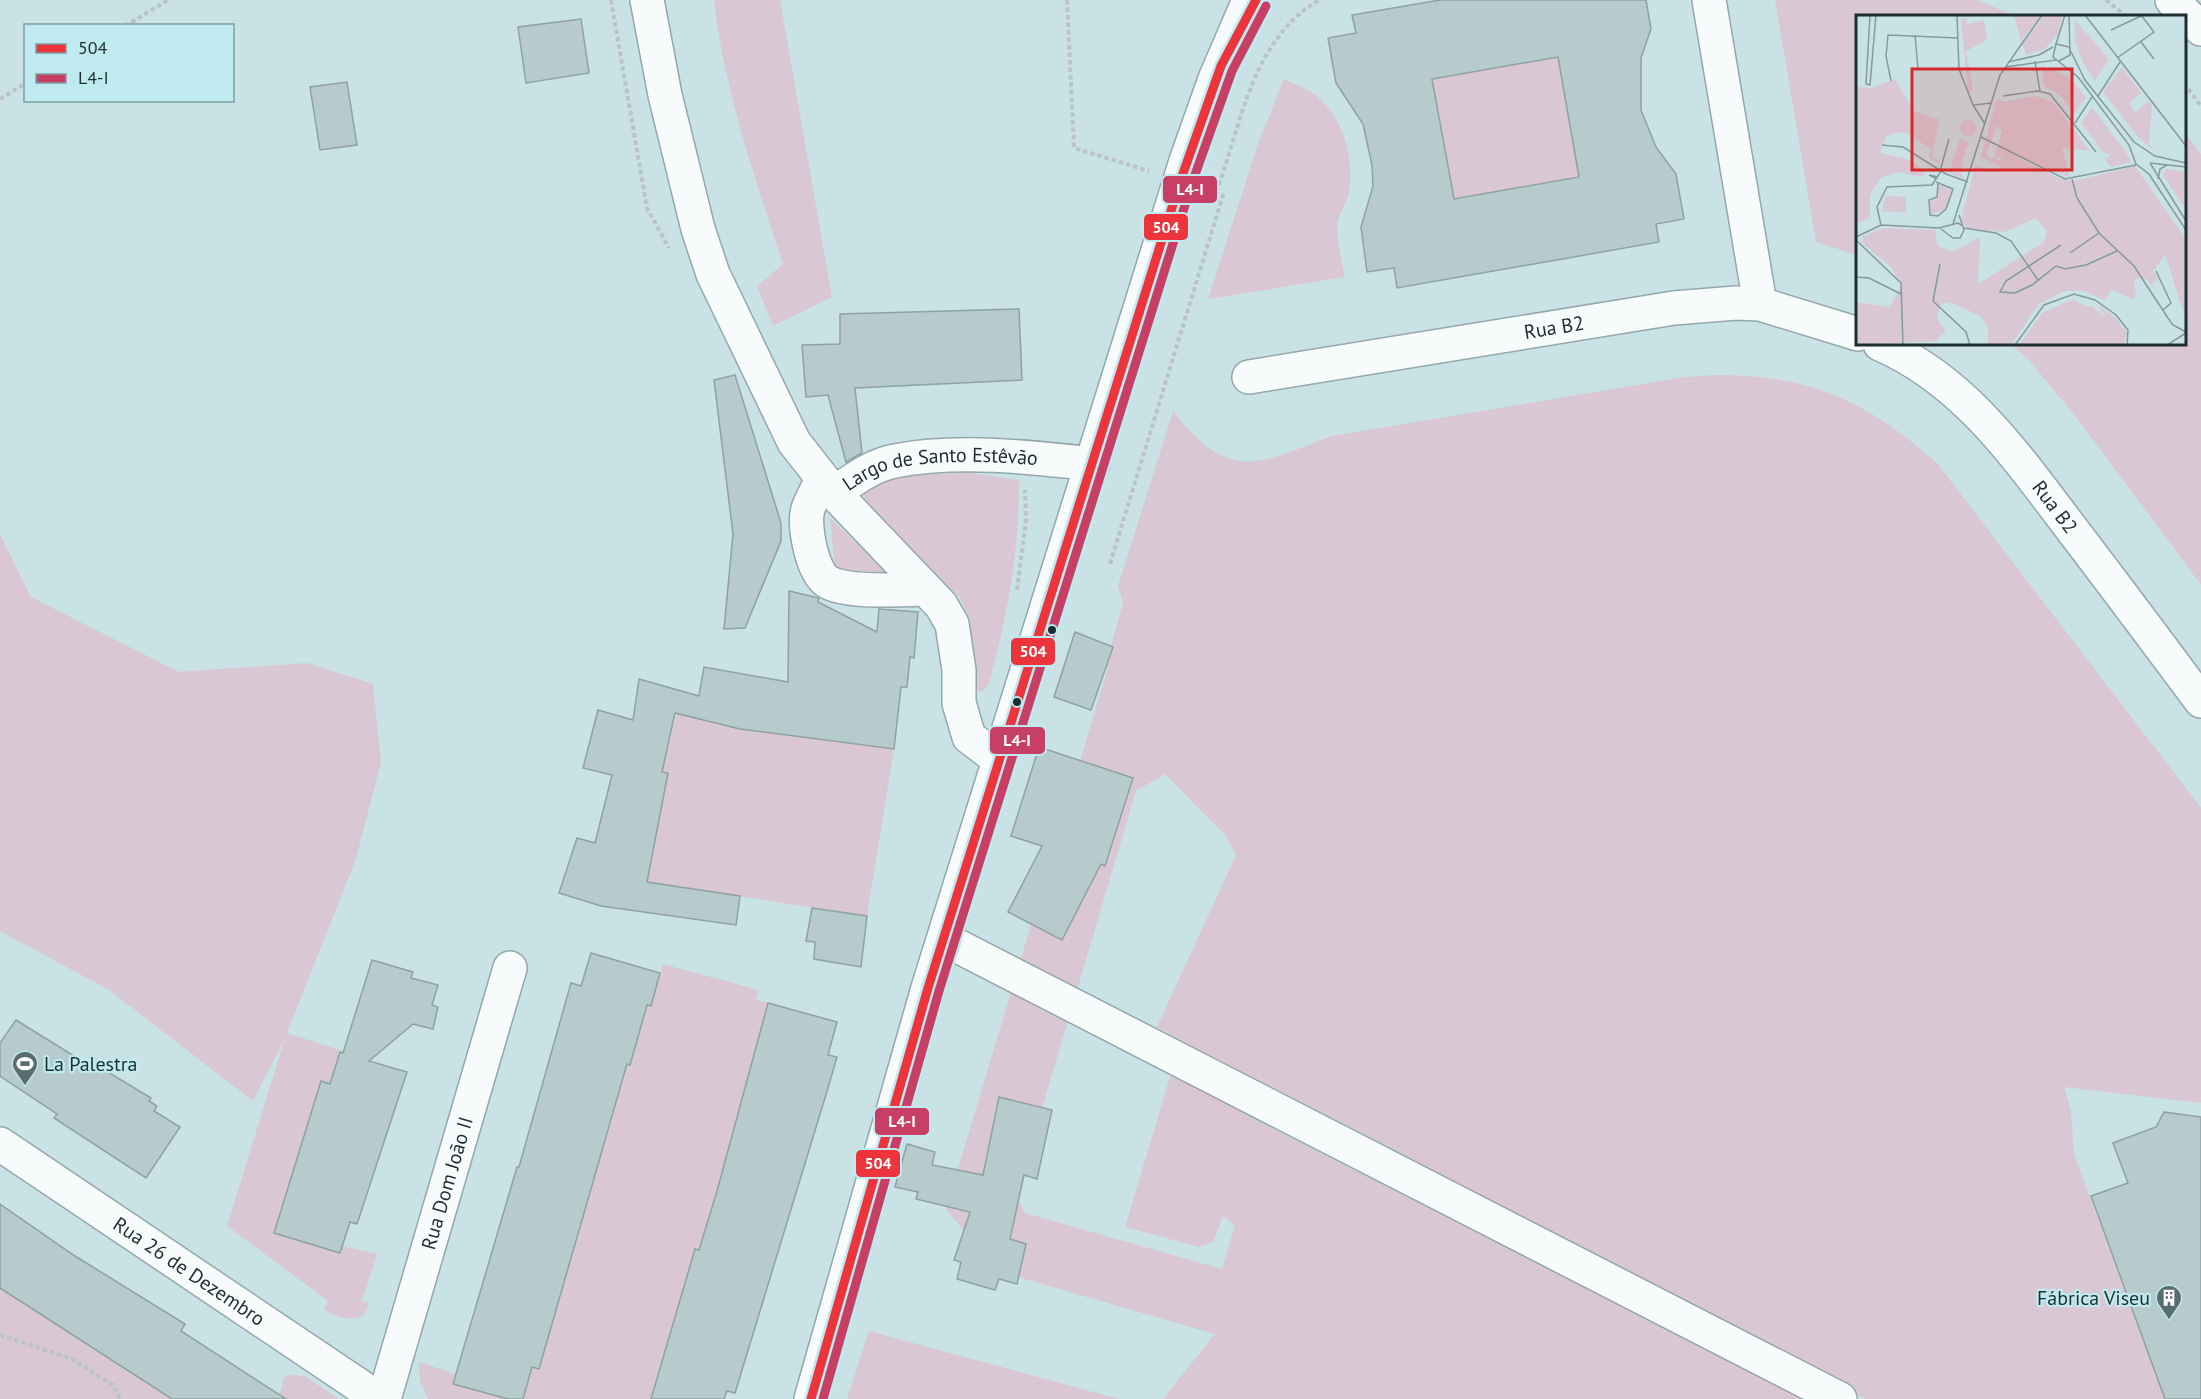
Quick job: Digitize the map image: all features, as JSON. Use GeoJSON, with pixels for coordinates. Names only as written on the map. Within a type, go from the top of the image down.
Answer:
{"type":"FeatureCollection","features":[{"type":"Feature","properties":{"kind":"street"},"geometry":{"type":"LineString","coordinates":[[647,0],[667,106],[698,229],[713,274],[794,442],[828,486],[808,508],[807,518],[811,551],[822,577],[837,585],[884,590],[925,589]]}},
{"type":"Feature","properties":{"kind":"street"},"geometry":{"type":"LineString","coordinates":[[811,1399],[998,759],[1093,464],[1186,161],[1215,79],[1249,0]]}},
{"type":"Feature","properties":{"kind":"street"},"geometry":{"type":"LineString","coordinates":[[1233,35],[1256,0]]}},
{"type":"Feature","properties":{"kind":"street"},"geometry":{"type":"LineString","coordinates":[[1710,0],[1760,304]]}},
{"type":"Feature","properties":{"kind":"street"},"geometry":{"type":"LineString","coordinates":[[2172,0],[2201,29]]}},
{"type":"Feature","properties":{"kind":"street","name":"Rua B2"},"geometry":{"type":"LineString","coordinates":[[1249,377],[1674,308],[1736,303],[1760,304],[1856,334]]}},
{"type":"Feature","properties":{"kind":"street","name":"Rua B2"},"geometry":{"type":"LineString","coordinates":[[1882,345],[1927,369],[1972,405],[2014,454],[2201,701]]}},
{"type":"Feature","properties":{"kind":"street","name":"Largo de Santo Estêvão"},"geometry":{"type":"LineString","coordinates":[[998,759],[969,737],[959,703],[959,670],[952,624],[941,605],[828,486],[893,461],[962,456],[1024,456],[1093,464]]}},
{"type":"Feature","properties":{"kind":"street"},"geometry":{"type":"LineString","coordinates":[[944,939],[1840,1399]]}},
{"type":"Feature","properties":{"kind":"street","name":"Rua Dom João II"},"geometry":{"type":"LineString","coordinates":[[384,1399],[510,968]]}},
{"type":"Feature","properties":{"kind":"street","name":"Rua 26 de Dezembro"},"geometry":{"type":"LineString","coordinates":[[0,1144],[379,1399]]}},
{"type":"Feature","properties":{"kind":"path"},"geometry":{"type":"LineString","coordinates":[[128,24],[168,0]]}},
{"type":"Feature","properties":{"kind":"path"},"geometry":{"type":"LineString","coordinates":[[1067,0],[1074,148]]}},
{"type":"Feature","properties":{"kind":"path"},"geometry":{"type":"LineString","coordinates":[[2106,0],[2125,15]]}},
{"type":"Feature","properties":{"kind":"path"},"geometry":{"type":"LineString","coordinates":[[0,99],[24,83]]}},
{"type":"Feature","properties":{"kind":"path"},"geometry":{"type":"LineString","coordinates":[[2186,86],[2201,106]]}},
{"type":"Feature","properties":{"kind":"path"},"geometry":{"type":"LineString","coordinates":[[1110,564],[1223,195],[1216,193]]}},
{"type":"Feature","properties":{"kind":"path"},"geometry":{"type":"LineString","coordinates":[[1016,600],[1026,520],[1024,456]]}},
{"type":"Feature","properties":{"kind":"path"},"geometry":{"type":"LineString","coordinates":[[0,1335],[72,1359],[113,1385],[120,1399]]}},
{"type":"Feature","properties":{"kind":"shaded area"},"geometry":{"type":"Polygon","coordinates":[[[714,0],[780,0],[832,297],[773,326],[757,286],[783,264],[733,100],[714,0]]]}},
{"type":"Feature","properties":{"kind":"shaded area"},"geometry":{"type":"Polygon","coordinates":[[[1775,0],[1977,0],[2013,15],[1856,15],[1856,255],[1816,242],[1775,0]]]}},
{"type":"Feature","properties":{"kind":"shaded area"},"geometry":{"type":"Polygon","coordinates":[[[1558,57],[1579,177],[1454,199],[1432,79],[1558,57]]]}},
{"type":"Feature","properties":{"kind":"shaded area"},"geometry":{"type":"Polygon","coordinates":[[[1284,79],[1308,90],[1329,108],[1346,142],[1350,167],[1349,192],[1337,227],[1345,277],[1208,299],[1258,144],[1284,79]]]}},
{"type":"Feature","properties":{"kind":"shaded area"},"geometry":{"type":"Polygon","coordinates":[[[2186,134],[2201,154],[2201,585],[2079,421],[2029,360],[2011,345],[2186,345],[2186,134]]]}},
{"type":"Feature","properties":{"kind":"shaded area"},"geometry":{"type":"Polygon","coordinates":[[[1750,376],[1809,386],[1861,407],[1911,441],[1937,463],[2201,808],[2201,1103],[2064,1087],[2071,1111],[2074,1154],[2165,1399],[1865,1399],[1314,1110],[1306,1137],[1808,1399],[1163,1399],[1215,1334],[976,1265],[964,1231],[946,1209],[1107,671],[1106,663],[1123,603],[1118,586],[1173,411],[1193,434],[1211,449],[1228,458],[1245,461],[1263,460],[1331,436],[1684,377],[1750,376]],[[1165,774],[1136,791],[1016,1196],[1025,1213],[1222,1269],[1235,1225],[1223,1216],[1213,1242],[1199,1247],[1125,1227],[1181,1040],[1157,1027],[1236,855],[1226,836],[1165,774]],[[1261,1082],[1254,1109],[1282,1124],[1290,1097],[1261,1082]]]}},
{"type":"Feature","properties":{"kind":"shaded area"},"geometry":{"type":"Polygon","coordinates":[[[970,473],[1019,480],[1017,534],[1011,584],[989,684],[982,692],[976,690],[974,684],[965,608],[960,598],[871,509],[863,494],[891,476],[970,473]]]}},
{"type":"Feature","properties":{"kind":"shaded area"},"geometry":{"type":"Polygon","coordinates":[[[830,518],[889,574],[835,568],[830,518]]]}},
{"type":"Feature","properties":{"kind":"shaded area"},"geometry":{"type":"Polygon","coordinates":[[[0,534],[31,597],[179,672],[307,663],[373,684],[381,762],[356,859],[287,1033],[342,1051],[330,1084],[321,1081],[309,1143],[302,1141],[293,1171],[301,1174],[291,1204],[283,1202],[274,1232],[339,1253],[342,1246],[377,1254],[362,1301],[369,1303],[364,1316],[343,1318],[324,1309],[328,1301],[227,1226],[285,1038],[253,1101],[109,990],[0,931],[0,534]]]}},
{"type":"Feature","properties":{"kind":"shaded area"},"geometry":{"type":"Polygon","coordinates":[[[677,713],[740,729],[894,749],[867,916],[647,882],[668,773],[662,772],[677,713]]]}},
{"type":"Feature","properties":{"kind":"shaded area"},"geometry":{"type":"Polygon","coordinates":[[[663,964],[759,990],[756,1000],[768,1003],[759,1035],[768,1038],[726,1193],[716,1191],[707,1221],[714,1224],[669,1374],[659,1372],[651,1399],[523,1399],[532,1367],[539,1369],[547,1342],[547,1305],[558,1307],[565,1281],[558,1279],[567,1244],[576,1245],[583,1219],[575,1217],[598,1166],[621,1085],[640,1003],[651,1005],[663,964]]]}},
{"type":"Feature","properties":{"kind":"shaded area"},"geometry":{"type":"Polygon","coordinates":[[[0,1288],[172,1399],[0,1399],[0,1288]]]}},
{"type":"Feature","properties":{"kind":"shaded area"},"geometry":{"type":"Polygon","coordinates":[[[869,1331],[1119,1399],[847,1399],[869,1331]]]}},
{"type":"Feature","properties":{"kind":"shaded area"},"geometry":{"type":"Polygon","coordinates":[[[419,1362],[455,1374],[453,1384],[508,1399],[428,1399],[420,1381],[419,1362]]]}},
{"type":"Feature","properties":{"kind":"shaded area"},"geometry":{"type":"Polygon","coordinates":[[[285,1375],[305,1376],[339,1399],[278,1399],[285,1375]]]}},
{"type":"Feature","properties":{"kind":"building"},"geometry":{"type":"Polygon","coordinates":[[[1440,0],[1646,0],[1651,29],[1641,58],[1641,110],[1656,147],[1676,174],[1684,219],[1656,224],[1659,242],[1397,288],[1394,268],[1367,272],[1361,227],[1373,186],[1372,165],[1363,124],[1336,83],[1328,38],[1356,33],[1352,15],[1440,0]],[[1558,57],[1432,79],[1454,199],[1579,177],[1558,57]]]}},
{"type":"Feature","properties":{"kind":"building"},"geometry":{"type":"Polygon","coordinates":[[[581,19],[589,73],[526,83],[518,27],[581,19]]]}},
{"type":"Feature","properties":{"kind":"building"},"geometry":{"type":"Polygon","coordinates":[[[347,82],[357,145],[320,150],[310,87],[347,82]]]}},
{"type":"Feature","properties":{"kind":"building"},"geometry":{"type":"Polygon","coordinates":[[[1019,309],[1022,380],[855,388],[862,453],[846,462],[828,395],[806,397],[802,345],[840,344],[840,314],[1019,309]]]}},
{"type":"Feature","properties":{"kind":"building"},"geometry":{"type":"Polygon","coordinates":[[[735,375],[781,523],[781,541],[745,628],[724,629],[733,534],[714,380],[735,375]]]}},
{"type":"Feature","properties":{"kind":"building"},"geometry":{"type":"Polygon","coordinates":[[[789,591],[819,598],[818,602],[877,632],[879,609],[918,612],[914,658],[910,657],[907,687],[901,687],[894,749],[740,729],[675,713],[662,772],[668,773],[647,882],[740,896],[736,925],[601,906],[559,893],[577,838],[595,843],[612,775],[583,768],[598,710],[633,720],[639,679],[699,696],[704,667],[788,682],[789,591]]]}},
{"type":"Feature","properties":{"kind":"building"},"geometry":{"type":"Polygon","coordinates":[[[1075,632],[1113,647],[1091,710],[1054,697],[1075,632]]]}},
{"type":"Feature","properties":{"kind":"building"},"geometry":{"type":"Polygon","coordinates":[[[1039,747],[1133,778],[1105,866],[1101,864],[1062,940],[1008,912],[1042,846],[1011,836],[1039,747]]]}},
{"type":"Feature","properties":{"kind":"building"},"geometry":{"type":"Polygon","coordinates":[[[812,908],[867,916],[861,967],[814,959],[815,942],[806,941],[812,908]]]}},
{"type":"Feature","properties":{"kind":"building"},"geometry":{"type":"Polygon","coordinates":[[[591,953],[660,973],[651,1006],[647,1005],[630,1065],[627,1064],[539,1369],[532,1367],[523,1399],[508,1399],[453,1384],[517,1167],[519,1167],[571,983],[581,986],[591,953]]]}},
{"type":"Feature","properties":{"kind":"building"},"geometry":{"type":"Polygon","coordinates":[[[372,960],[413,972],[411,978],[438,985],[432,1005],[438,1007],[433,1029],[413,1024],[369,1061],[407,1072],[357,1224],[350,1222],[340,1253],[274,1233],[321,1081],[330,1084],[340,1052],[343,1053],[372,960]]]}},
{"type":"Feature","properties":{"kind":"building"},"geometry":{"type":"Polygon","coordinates":[[[768,1003],[837,1022],[828,1055],[837,1057],[828,1088],[735,1393],[727,1391],[724,1399],[651,1399],[695,1249],[699,1250],[717,1191],[768,1003]]]}},
{"type":"Feature","properties":{"kind":"building"},"geometry":{"type":"Polygon","coordinates":[[[16,1020],[90,1066],[93,1063],[151,1098],[149,1101],[157,1106],[154,1111],[180,1127],[146,1178],[54,1118],[57,1114],[0,1076],[0,1043],[16,1020]]]}},
{"type":"Feature","properties":{"kind":"building"},"geometry":{"type":"Polygon","coordinates":[[[999,1097],[1052,1110],[1037,1179],[1024,1175],[1010,1239],[1026,1244],[1017,1284],[999,1279],[995,1290],[957,1279],[961,1262],[954,1260],[970,1212],[916,1199],[918,1192],[895,1187],[907,1144],[935,1152],[932,1165],[983,1175],[999,1097]]]}},
{"type":"Feature","properties":{"kind":"building","name":"Fábrica Viseu"},"geometry":{"type":"Polygon","coordinates":[[[2164,1112],[2201,1117],[2201,1399],[2165,1399],[2091,1196],[2128,1183],[2113,1143],[2156,1127],[2164,1112]]]}},
{"type":"Feature","properties":{"kind":"building"},"geometry":{"type":"Polygon","coordinates":[[[0,1204],[75,1256],[185,1324],[181,1331],[286,1399],[172,1399],[0,1288],[0,1204]]]}},
{"type":"Feature","properties":{"kind":"transit line","name":"504"},"geometry":{"type":"LineString","coordinates":[[811,1399],[928,988],[1180,182],[1221,66],[1256,0]]}},
{"type":"Feature","properties":{"kind":"transit line","name":"L4-I"},"geometry":{"type":"LineString","coordinates":[[823,1399],[939,991],[1191,186],[1232,71],[1266,6]]}},
{"type":"Feature","properties":{"kind":"place","name":"La Palestra"},"geometry":{"type":"Point","coordinates":[25,1087]}},
{"type":"Feature","properties":{"kind":"place","name":"Fábrica Viseu"},"geometry":{"type":"Point","coordinates":[2169,1321]}}]}
